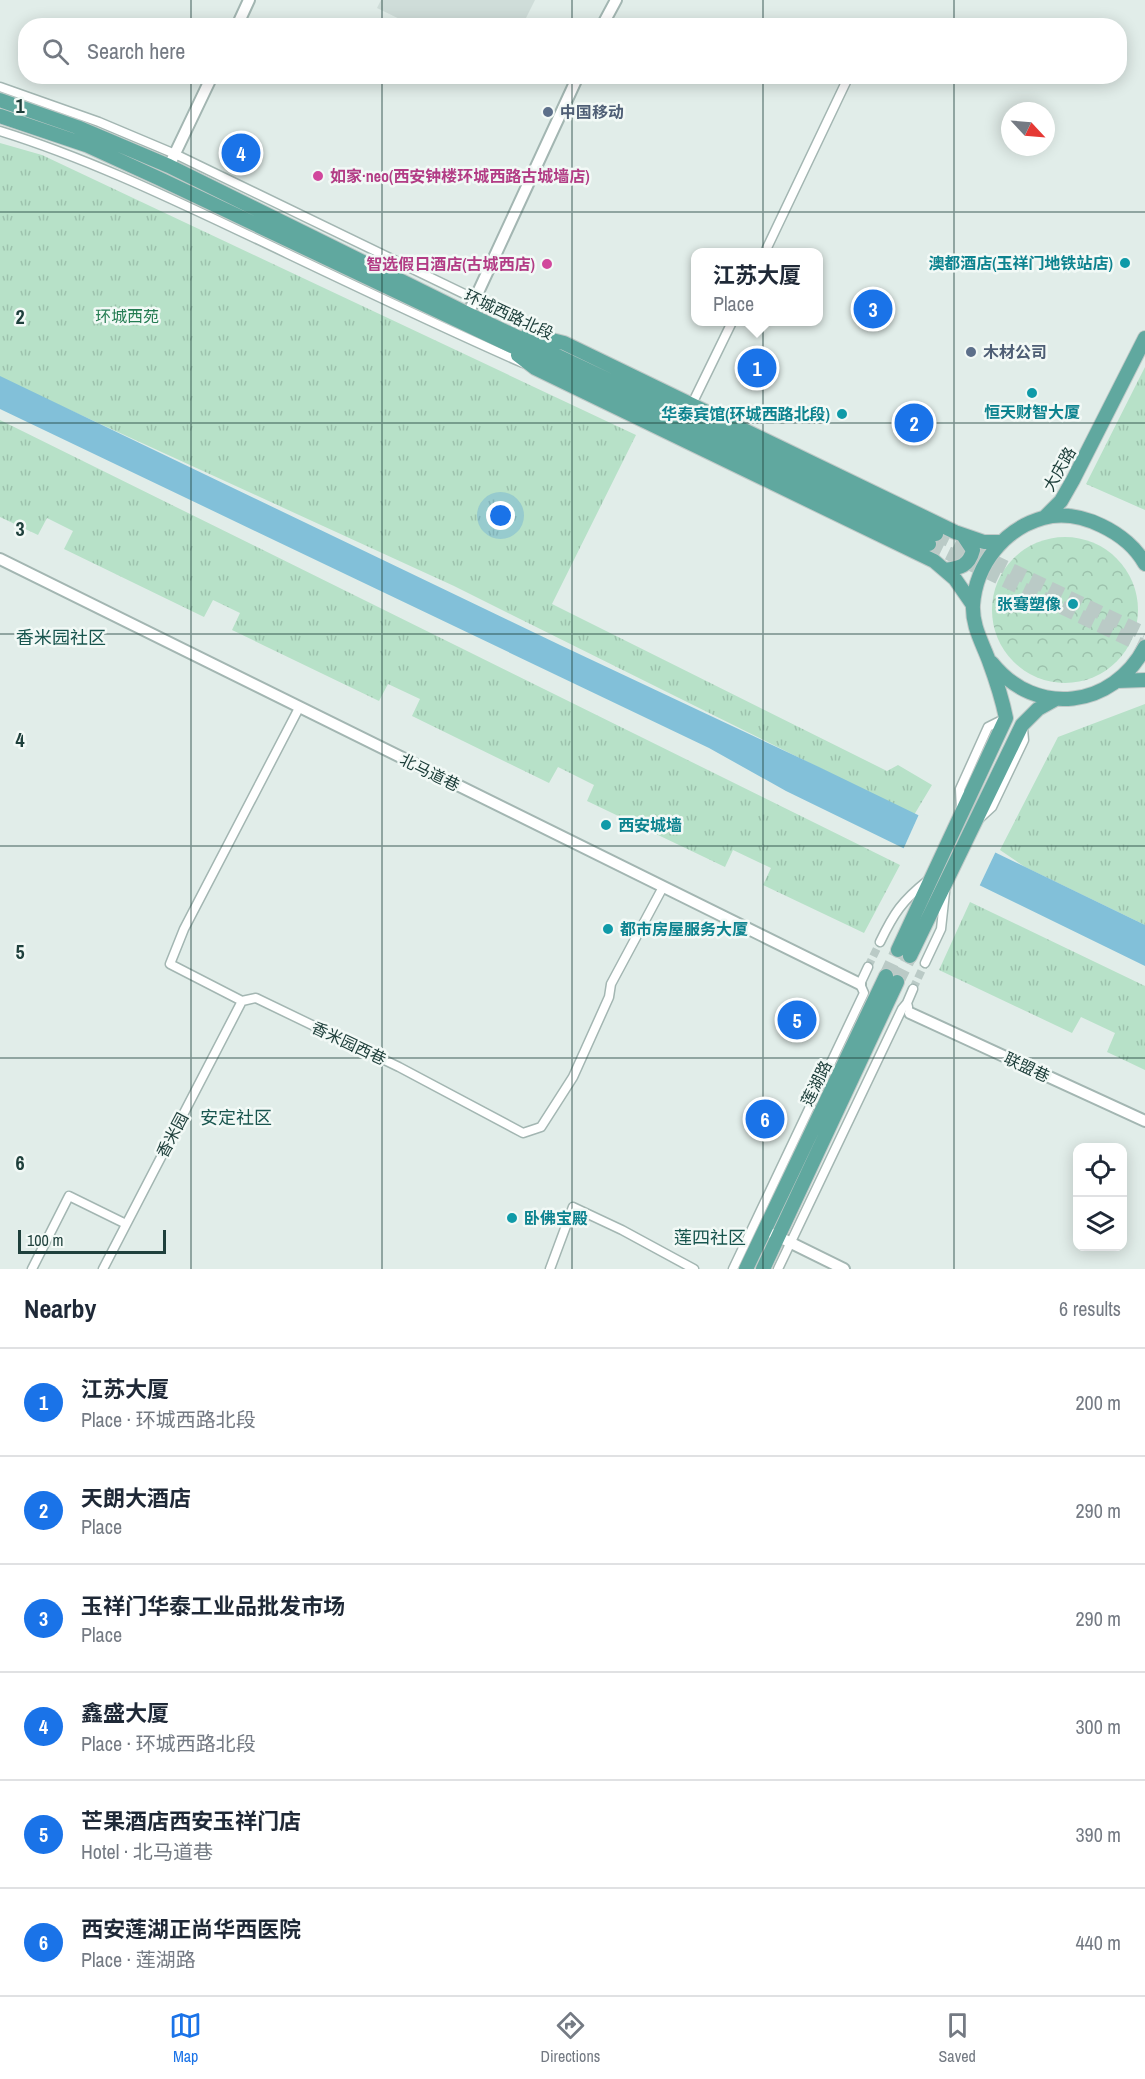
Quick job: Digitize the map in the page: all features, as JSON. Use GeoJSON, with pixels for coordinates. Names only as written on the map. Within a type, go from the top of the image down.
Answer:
{"type":"FeatureCollection","features":[{"type":"Feature","properties":{"kind":"main road","name":"环城西路北段"},"geometry":{"type":"LineString","coordinates":[[0,100],[172,160],[468,314],[932,539],[503,342],[86,145],[0,116]]}},
{"type":"Feature","properties":{"kind":"main road"},"geometry":{"type":"LineString","coordinates":[[498,328],[564,343],[963,535],[984,542],[1002,542]]}},
{"type":"Feature","properties":{"kind":"main road","name":"大庆路"},"geometry":{"type":"LineString","coordinates":[[1045,517],[1061,501],[1073,480],[1145,338]]}},
{"type":"Feature","properties":{"kind":"main road"},"geometry":{"type":"LineString","coordinates":[[503,342],[535,368],[934,561],[955,579],[973,605]]}},
{"type":"Feature","properties":{"kind":"main road"},"geometry":{"type":"LineString","coordinates":[[1056,699],[1038,709],[1022,725],[946,884],[904,953],[932,877],[1006,718],[1000,691],[979,642],[974,624],[973,605],[977,582],[987,560],[1014,532],[1045,517],[1086,519],[1106,527],[1133,548],[1145,564]]}},
{"type":"Feature","properties":{"kind":"main road"},"geometry":{"type":"LineString","coordinates":[[945,570],[966,565],[971,559],[973,550],[963,535]]}},
{"type":"Feature","properties":{"kind":"main road"},"geometry":{"type":"LineString","coordinates":[[988,659],[1005,677],[1025,691],[1056,699],[1088,696],[1117,681],[1137,662],[1145,647]]}},
{"type":"Feature","properties":{"kind":"main road"},"geometry":{"type":"LineString","coordinates":[[1117,681],[1145,680]]}},
{"type":"Feature","properties":{"kind":"main road"},"geometry":{"type":"LineString","coordinates":[[1000,732],[1009,731],[1015,740]]}},
{"type":"Feature","properties":{"kind":"main road","name":"莲湖路"},"geometry":{"type":"LineString","coordinates":[[746,1269],[891,979],[784,1240],[763,1269]]}},
{"type":"Feature","properties":{"kind":"street"},"geometry":{"type":"LineString","coordinates":[[241,18],[249,0]]}},
{"type":"Feature","properties":{"kind":"street"},"geometry":{"type":"LineString","coordinates":[[606,18],[616,0]]}},
{"type":"Feature","properties":{"kind":"street"},"geometry":{"type":"LineString","coordinates":[[172,160],[208,84]]}},
{"type":"Feature","properties":{"kind":"street"},"geometry":{"type":"LineString","coordinates":[[468,314],[574,84]]}},
{"type":"Feature","properties":{"kind":"street"},"geometry":{"type":"LineString","coordinates":[[767,248],[845,84]]}},
{"type":"Feature","properties":{"kind":"street"},"geometry":{"type":"LineString","coordinates":[[0,87],[99,122],[172,160],[564,343]]}},
{"type":"Feature","properties":{"kind":"street"},"geometry":{"type":"LineString","coordinates":[[0,130],[56,149],[146,187],[442,328],[535,368]]}},
{"type":"Feature","properties":{"kind":"street"},"geometry":{"type":"LineString","coordinates":[[692,404],[730,326]]}},
{"type":"Feature","properties":{"kind":"street","name":"北马道巷"},"geometry":{"type":"LineString","coordinates":[[0,559],[860,984]]}},
{"type":"Feature","properties":{"kind":"street","name":"香米园西巷"},"geometry":{"type":"LineString","coordinates":[[299,708],[184,929],[170,964],[242,1000],[256,998],[399,1067],[523,1133],[542,1127],[573,1077],[609,997],[610,984],[663,887]]}},
{"type":"Feature","properties":{"kind":"street"},"geometry":{"type":"LineString","coordinates":[[961,815],[960,789],[988,727],[1006,718]]}},
{"type":"Feature","properties":{"kind":"street"},"geometry":{"type":"LineString","coordinates":[[975,822],[992,807],[1024,740],[1022,725]]}},
{"type":"Feature","properties":{"kind":"street"},"geometry":{"type":"LineString","coordinates":[[880,942],[893,914],[932,877]]}},
{"type":"Feature","properties":{"kind":"street"},"geometry":{"type":"LineString","coordinates":[[925,963],[941,928],[946,884]]}},
{"type":"Feature","properties":{"kind":"street"},"geometry":{"type":"LineString","coordinates":[[733,1269],[864,993],[860,984],[868,967]]}},
{"type":"Feature","properties":{"kind":"street"},"geometry":{"type":"LineString","coordinates":[[778,1269],[784,1240],[902,1009],[908,1008],[913,989]]}},
{"type":"Feature","properties":{"kind":"street","name":"香米园"},"geometry":{"type":"LineString","coordinates":[[103,1269],[242,1000]]}},
{"type":"Feature","properties":{"kind":"street","name":"联盟巷"},"geometry":{"type":"LineString","coordinates":[[908,1008],[1145,1121]]}},
{"type":"Feature","properties":{"kind":"street"},"geometry":{"type":"LineString","coordinates":[[32,1269],[69,1196],[126,1224]]}},
{"type":"Feature","properties":{"kind":"street"},"geometry":{"type":"LineString","coordinates":[[550,1269],[573,1207],[622,1230],[694,1269]]}},
{"type":"Feature","properties":{"kind":"street"},"geometry":{"type":"LineString","coordinates":[[764,1229],[844,1269]]}},
{"type":"Feature","properties":{"kind":"shaded area"},"geometry":{"type":"Polygon","coordinates":[[[381,0],[535,0],[526,18],[398,18],[377,8],[381,0]]]}},
{"type":"Feature","properties":{"kind":"green space","name":"环城西苑"},"geometry":{"type":"Polygon","coordinates":[[[0,143],[42,155],[636,435],[552,604],[887,771],[898,765],[932,785],[914,815],[454,586],[0,378],[0,143]]]}},
{"type":"Feature","properties":{"kind":"green space"},"geometry":{"type":"Polygon","coordinates":[[[1145,367],[1145,510],[1086,484],[1145,367]]]}},
{"type":"Feature","properties":{"kind":"green space"},"geometry":{"type":"Polygon","coordinates":[[[0,420],[900,865],[864,933],[763,885],[771,868],[733,850],[725,867],[587,801],[594,785],[558,767],[549,783],[412,716],[420,699],[388,684],[379,701],[232,630],[240,613],[213,600],[204,617],[64,549],[73,531],[47,518],[38,535],[0,517],[0,420]]]}},
{"type":"Feature","properties":{"kind":"green space"},"geometry":{"type":"Polygon","coordinates":[[[1065,537],[1079,538],[1093,543],[1106,549],[1117,558],[1126,569],[1132,582],[1137,596],[1137,624],[1132,638],[1126,651],[1117,662],[1106,671],[1093,677],[1079,682],[1065,683],[1051,682],[1037,677],[1024,671],[1013,662],[1004,651],[998,638],[993,624],[992,610],[993,596],[998,582],[1004,569],[1013,558],[1024,549],[1037,543],[1051,538],[1065,537]]]}},
{"type":"Feature","properties":{"kind":"green space"},"geometry":{"type":"Polygon","coordinates":[[[1145,704],[1145,925],[1025,867],[1000,850],[1058,737],[1145,704]]]}},
{"type":"Feature","properties":{"kind":"green space"},"geometry":{"type":"Polygon","coordinates":[[[970,902],[1145,986],[1145,1070],[1107,1052],[1115,1033],[1081,1017],[1072,1033],[939,970],[970,902]]]}},
{"type":"Feature","properties":{"kind":"water"},"geometry":{"type":"Polygon","coordinates":[[[0,376],[1145,925],[1145,966],[786,791],[709,748],[0,409],[0,376]]]}},
{"type":"Feature","properties":{"kind":"pier"},"geometry":{"type":"Polygon","coordinates":[[[920,812],[997,849],[978,889],[902,852],[920,812]]]}},
{"type":"Feature","properties":{"kind":"tunnel"},"geometry":{"type":"LineString","coordinates":[[936,534],[1145,634]]}},
{"type":"Feature","properties":{"kind":"tunnel"},"geometry":{"type":"LineString","coordinates":[[929,544],[1145,647]]}},
{"type":"Feature","properties":{"kind":"tunnel"},"geometry":{"type":"LineString","coordinates":[[868,967],[880,942]]}},
{"type":"Feature","properties":{"kind":"tunnel"},"geometry":{"type":"LineString","coordinates":[[886,976],[898,950]]}},
{"type":"Feature","properties":{"kind":"tunnel"},"geometry":{"type":"LineString","coordinates":[[897,982],[910,956]]}},
{"type":"Feature","properties":{"kind":"tunnel"},"geometry":{"type":"LineString","coordinates":[[913,989],[925,963]]}},
{"type":"Feature","properties":{"kind":"place","name":"中国移动"},"geometry":{"type":"Point","coordinates":[548,112]}},
{"type":"Feature","properties":{"kind":"place","name":"鑫盛大厦"},"geometry":{"type":"Point","coordinates":[241,153]}},
{"type":"Feature","properties":{"kind":"place","name":"如家·neo(西安钟楼环城西路古城墙店)"},"geometry":{"type":"Point","coordinates":[318,176]}},
{"type":"Feature","properties":{"kind":"place","name":"澳都酒店(玉祥门地铁站店)"},"geometry":{"type":"Point","coordinates":[1125,263]}},
{"type":"Feature","properties":{"kind":"place","name":"智选假日酒店(古城西店)"},"geometry":{"type":"Point","coordinates":[547,264]}},
{"type":"Feature","properties":{"kind":"place","name":"玉祥门华泰工业品批发市场"},"geometry":{"type":"Point","coordinates":[873,309]}},
{"type":"Feature","properties":{"kind":"place","name":"木材公司"},"geometry":{"type":"Point","coordinates":[971,352]}},
{"type":"Feature","properties":{"kind":"place","name":"江苏大厦"},"geometry":{"type":"Point","coordinates":[757,368]}},
{"type":"Feature","properties":{"kind":"place","name":"恒天财智大厦"},"geometry":{"type":"Point","coordinates":[1032,393]}},
{"type":"Feature","properties":{"kind":"place","name":"华泰宾馆(环城西路北段)"},"geometry":{"type":"Point","coordinates":[842,414]}},
{"type":"Feature","properties":{"kind":"place","name":"天朗大酒店"},"geometry":{"type":"Point","coordinates":[914,423]}},
{"type":"Feature","properties":{"kind":"place","name":"张骞塑像"},"geometry":{"type":"Point","coordinates":[1073,604]}},
{"type":"Feature","properties":{"kind":"place","name":"西安城墙"},"geometry":{"type":"Point","coordinates":[606,825]}},
{"type":"Feature","properties":{"kind":"place","name":"都市房屋服务大厦"},"geometry":{"type":"Point","coordinates":[608,929]}},
{"type":"Feature","properties":{"kind":"place","name":"芒果酒店西安玉祥门店"},"geometry":{"type":"Point","coordinates":[797,1020]}},
{"type":"Feature","properties":{"kind":"place","name":"西安莲湖正尚华西医院"},"geometry":{"type":"Point","coordinates":[765,1119]}},
{"type":"Feature","properties":{"kind":"place","name":"卧佛宝殿"},"geometry":{"type":"Point","coordinates":[512,1218]}},
{"type":"Feature","properties":{"kind":"district","name":"香米园社区"},"geometry":{"type":"Point","coordinates":[61,637]}},
{"type":"Feature","properties":{"kind":"district","name":"安定社区"},"geometry":{"type":"Point","coordinates":[236,1117]}},
{"type":"Feature","properties":{"kind":"district","name":"莲四社区"},"geometry":{"type":"Point","coordinates":[710,1237]}}]}
